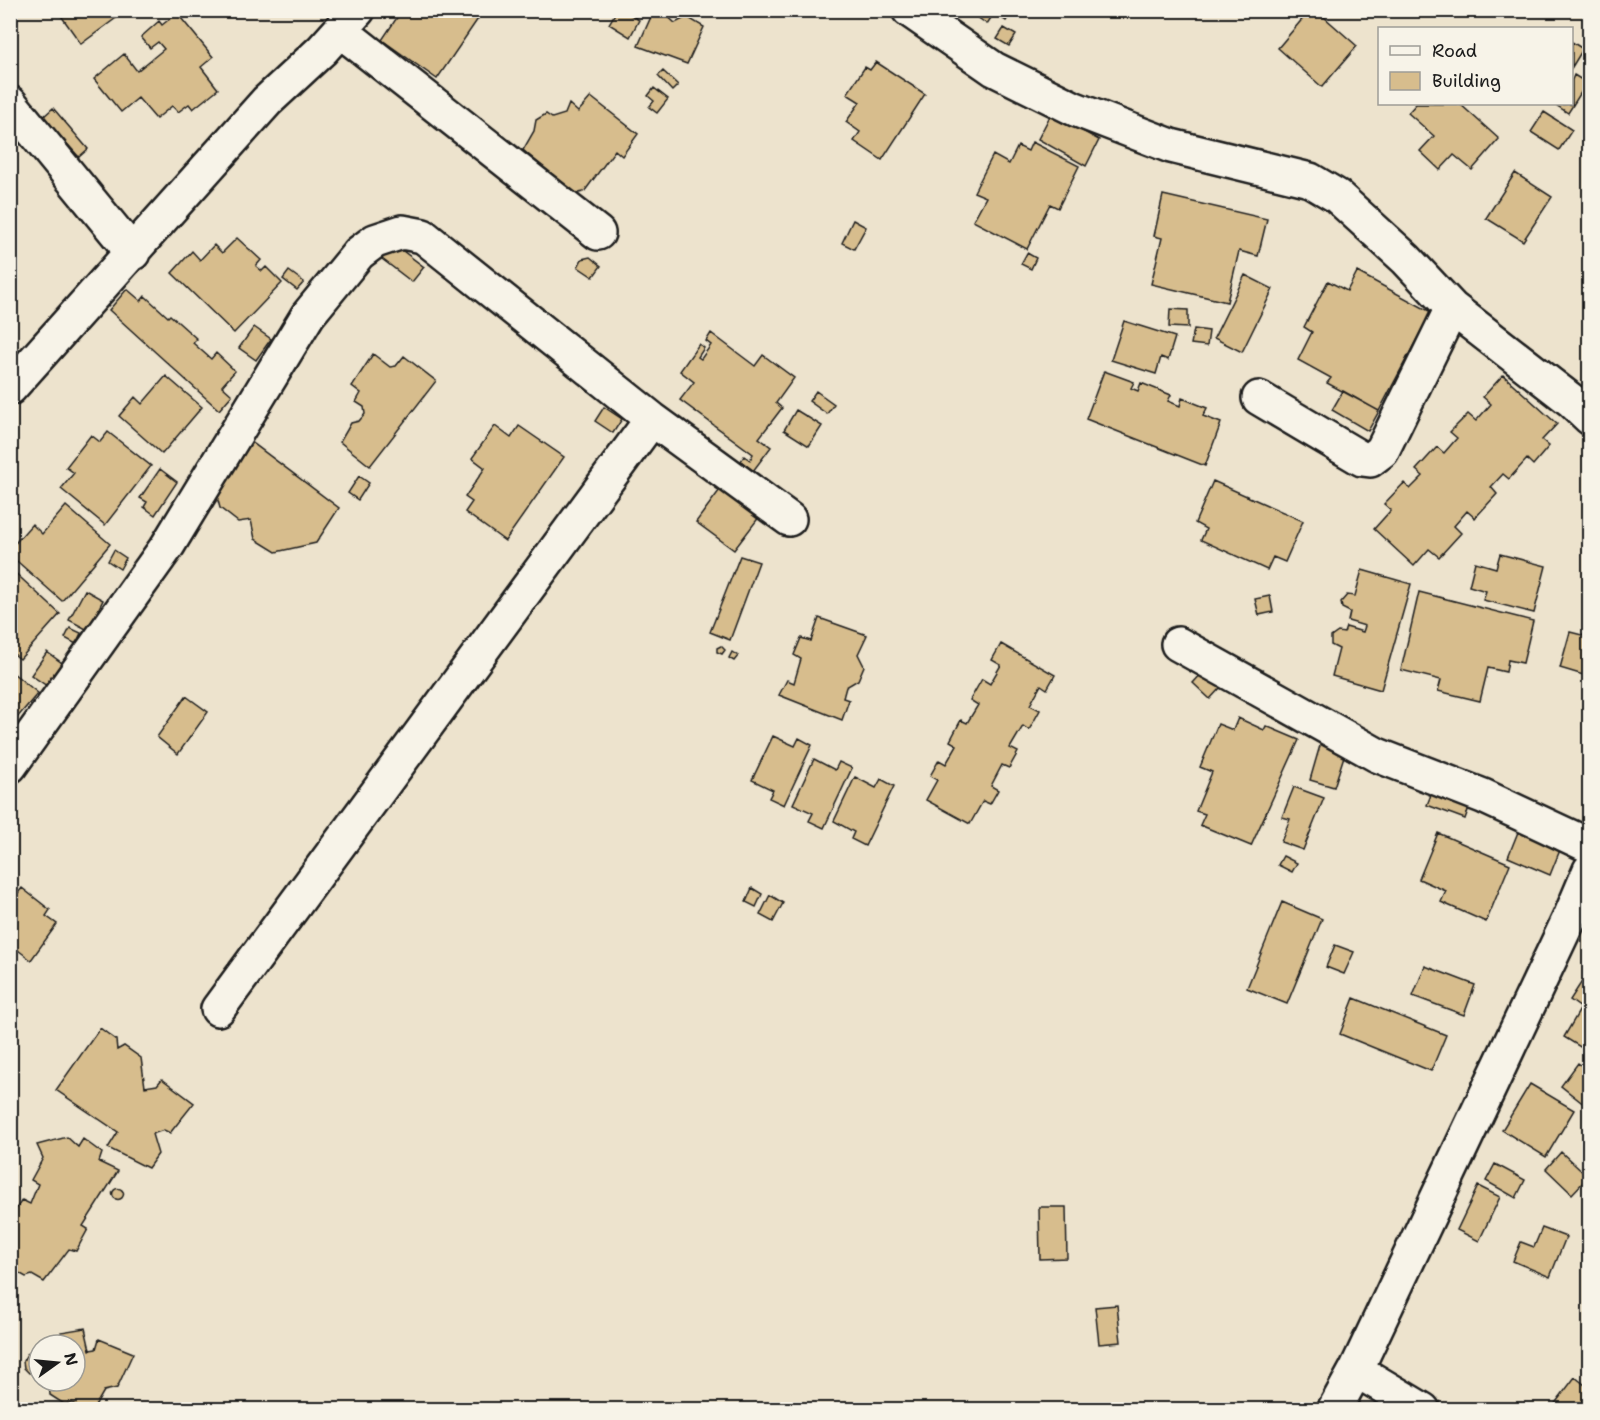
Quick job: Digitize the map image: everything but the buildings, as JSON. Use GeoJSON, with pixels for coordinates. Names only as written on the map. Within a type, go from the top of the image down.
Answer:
{"type":"FeatureCollection","features":[{"type":"Feature","properties":{"kind":"street"},"geometry":{"type":"LineString","coordinates":[[909,10],[994,69],[1075,109],[1171,146],[1310,180],[1337,196],[1364,218],[1452,308],[1572,401],[1590,418]]}},
{"type":"Feature","properties":{"kind":"street"},"geometry":{"type":"LineString","coordinates":[[10,388],[267,101],[350,21],[598,233]]}},
{"type":"Feature","properties":{"kind":"street"},"geometry":{"type":"LineString","coordinates":[[10,102],[133,253]]}},
{"type":"Feature","properties":{"kind":"street"},"geometry":{"type":"LineString","coordinates":[[10,766],[168,545],[308,315],[359,253],[375,241],[402,232],[423,236],[652,418],[789,519]]}},
{"type":"Feature","properties":{"kind":"street"},"geometry":{"type":"LineString","coordinates":[[1259,398],[1362,459],[1370,460],[1382,451],[1452,308]]}},
{"type":"Feature","properties":{"kind":"street"},"geometry":{"type":"LineString","coordinates":[[218,1009],[652,418]]}},
{"type":"Feature","properties":{"kind":"street"},"geometry":{"type":"LineString","coordinates":[[1178,644],[1377,755],[1483,796],[1590,846]]}},
{"type":"Feature","properties":{"kind":"street"},"geometry":{"type":"LineString","coordinates":[[1334,1410],[1356,1370],[1571,915],[1590,870]]}},
{"type":"Feature","properties":{"kind":"street"},"geometry":{"type":"LineString","coordinates":[[1356,1370],[1423,1410]]}}]}
